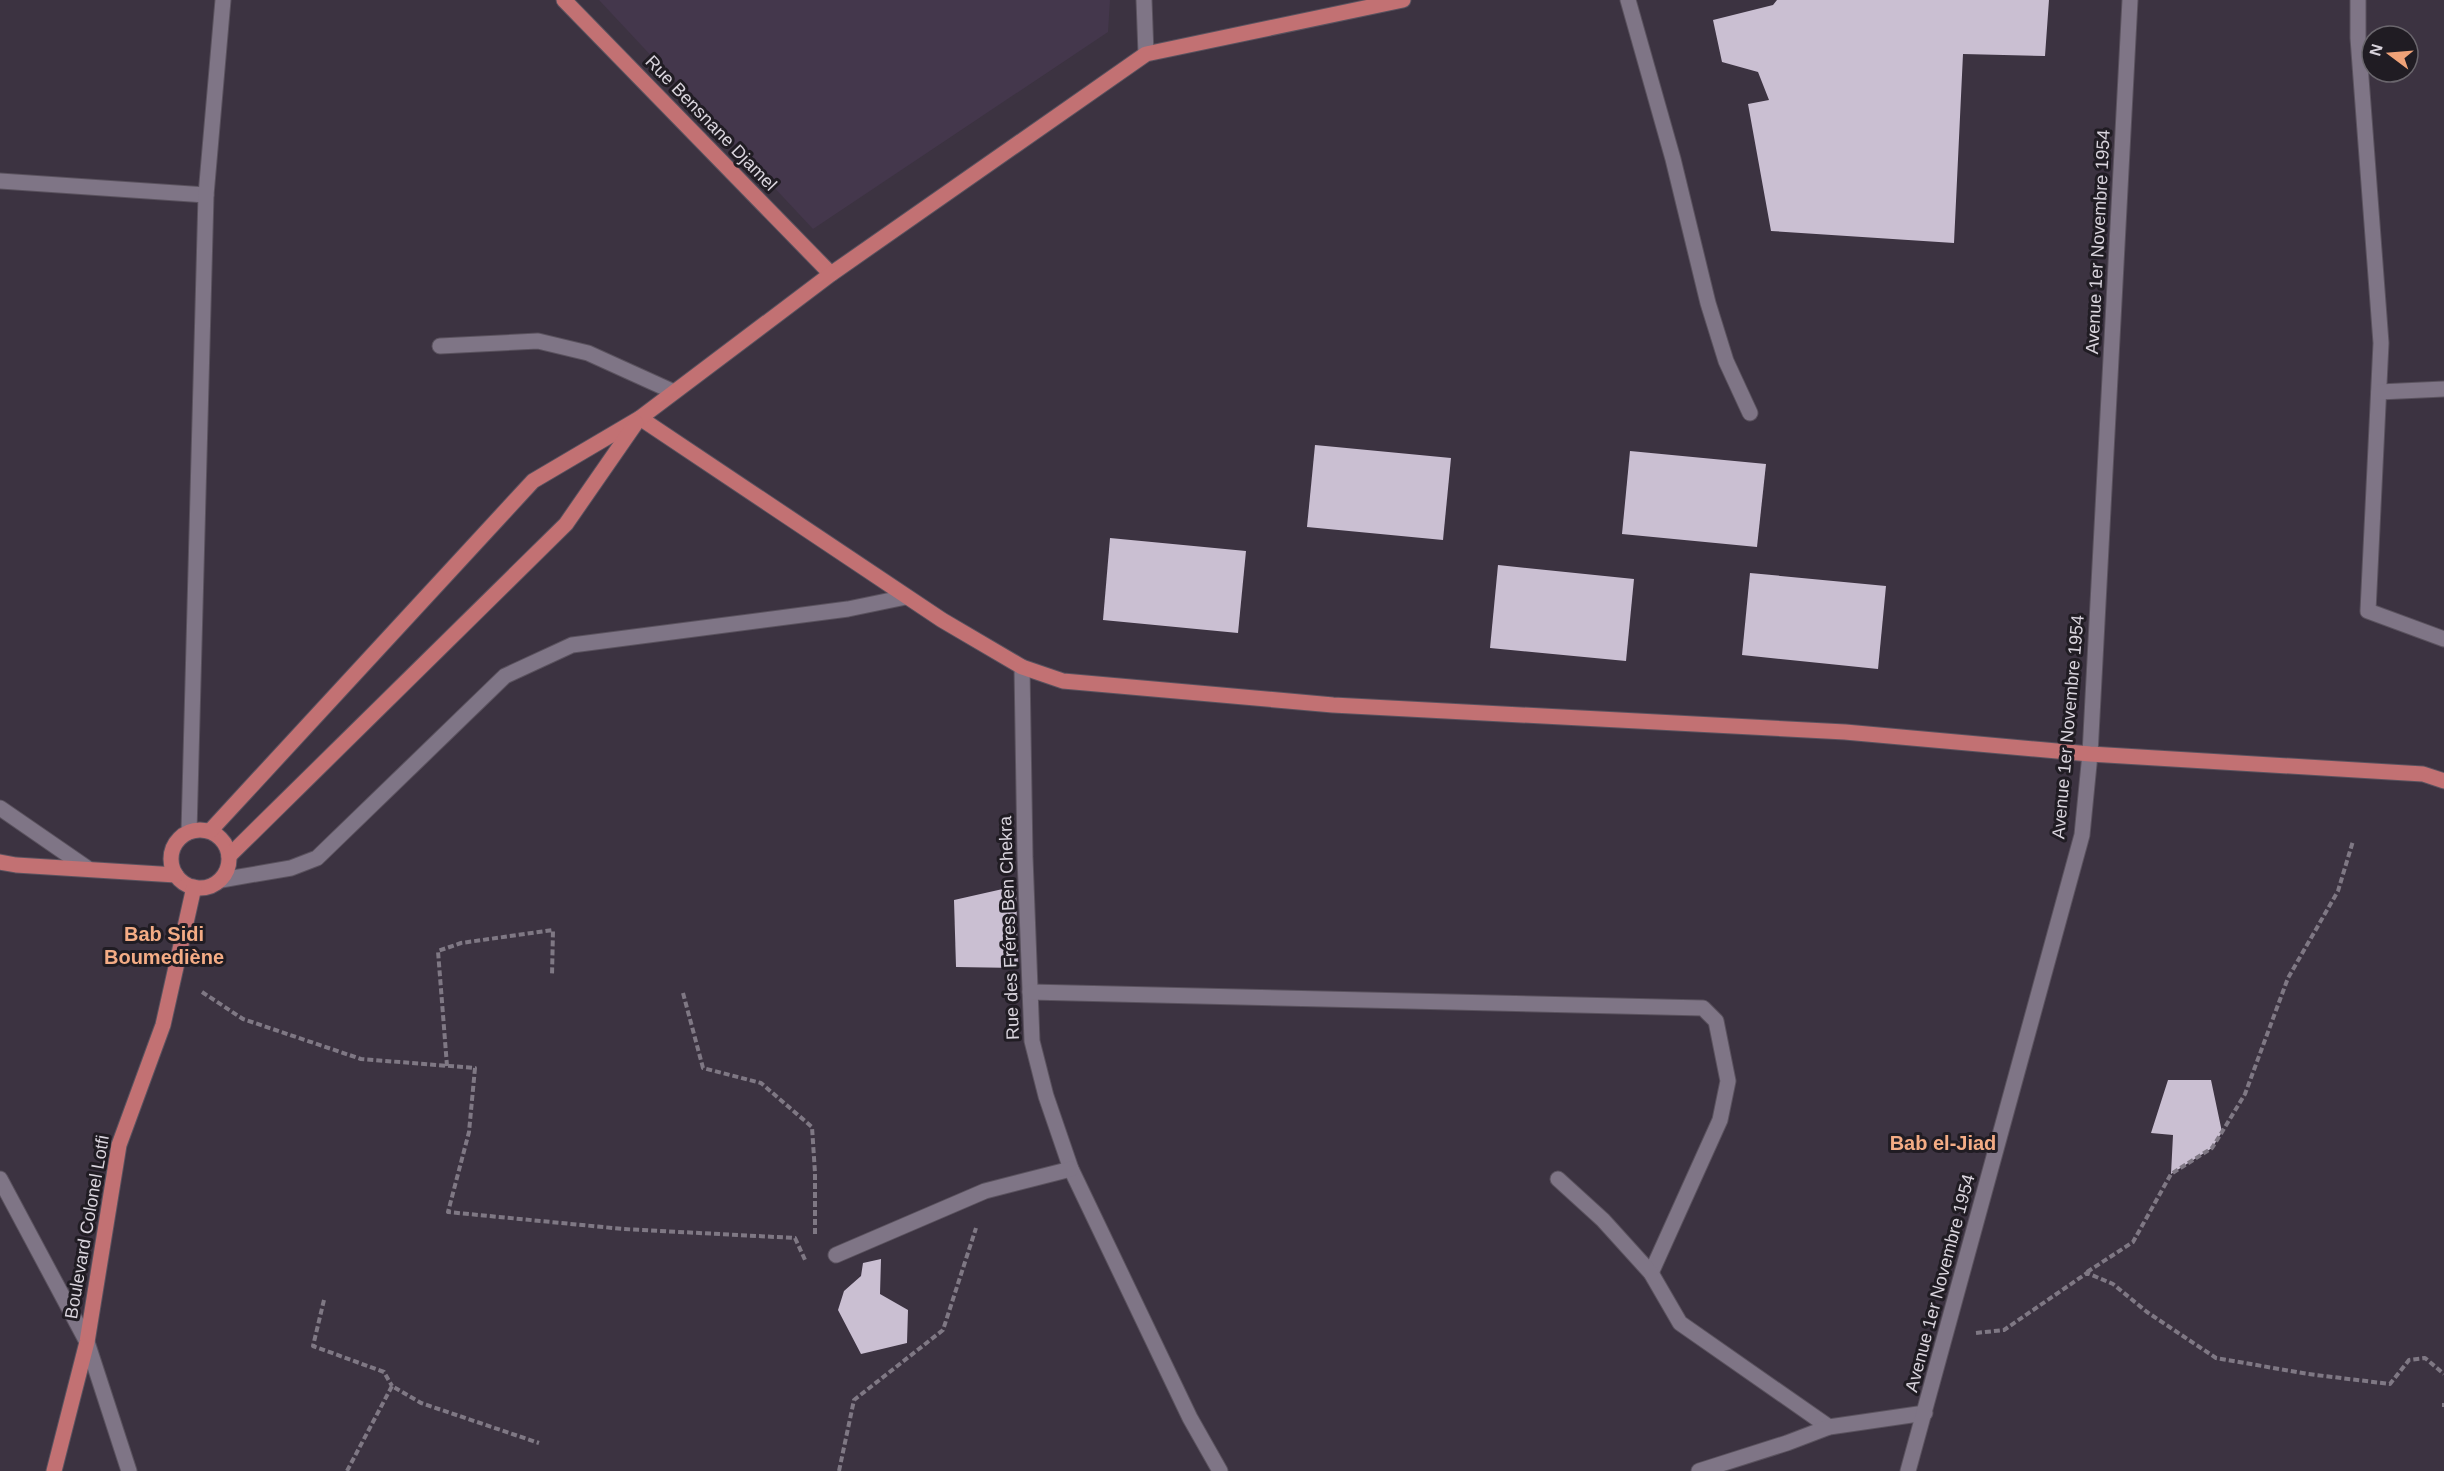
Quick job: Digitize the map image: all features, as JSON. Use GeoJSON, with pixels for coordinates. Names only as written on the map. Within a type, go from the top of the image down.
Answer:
{"type":"FeatureCollection","features":[{"type":"Feature","properties":{"kind":"main road","name":"Rue Bensnane Djamel"},"geometry":{"type":"LineString","coordinates":[[564,0],[831,274]]}},
{"type":"Feature","properties":{"kind":"main road"},"geometry":{"type":"LineString","coordinates":[[210,831],[533,481],[640,418],[831,274],[1146,54],[1403,0]]}},
{"type":"Feature","properties":{"kind":"main road"},"geometry":{"type":"LineString","coordinates":[[640,418],[906,597],[1022,667],[1063,681],[1333,705],[1845,732],[2090,754],[2423,774],[2444,781]]}},
{"type":"Feature","properties":{"kind":"main road"},"geometry":{"type":"LineString","coordinates":[[229,856],[566,524],[640,418]]}},
{"type":"Feature","properties":{"kind":"main road"},"geometry":{"type":"LineString","coordinates":[[210,831],[223,841],[229,856],[229,865],[221,880],[213,885],[194,887],[181,881],[176,874],[171,861],[174,847],[189,832],[210,831]]}},
{"type":"Feature","properties":{"kind":"main road"},"geometry":{"type":"LineString","coordinates":[[0,862],[16,866],[176,874]]}},
{"type":"Feature","properties":{"kind":"main road","name":"Boulevard Colonel Lotfi"},"geometry":{"type":"LineString","coordinates":[[54,1471],[87,1342],[118,1145],[163,1025],[194,887]]}},
{"type":"Feature","properties":{"kind":"street"},"geometry":{"type":"LineString","coordinates":[[189,832],[206,195],[223,0]]}},
{"type":"Feature","properties":{"kind":"street"},"geometry":{"type":"LineString","coordinates":[[1144,0],[1146,54]]}},
{"type":"Feature","properties":{"kind":"street"},"geometry":{"type":"LineString","coordinates":[[1628,0],[1673,159],[1708,303],[1726,361],[1750,413]]}},
{"type":"Feature","properties":{"kind":"street","name":"Avenue 1er Novembre 1954"},"geometry":{"type":"LineString","coordinates":[[1908,1471],[2082,835],[2090,754],[2130,0]]}},
{"type":"Feature","properties":{"kind":"street"},"geometry":{"type":"LineString","coordinates":[[2358,0],[2358,38],[2381,343],[2368,611],[2444,639]]}},
{"type":"Feature","properties":{"kind":"street"},"geometry":{"type":"LineString","coordinates":[[0,181],[206,195]]}},
{"type":"Feature","properties":{"kind":"street"},"geometry":{"type":"LineString","coordinates":[[440,346],[538,341],[588,354],[674,392]]}},
{"type":"Feature","properties":{"kind":"street"},"geometry":{"type":"LineString","coordinates":[[2379,392],[2444,389]]}},
{"type":"Feature","properties":{"kind":"street"},"geometry":{"type":"LineString","coordinates":[[221,880],[291,868],[317,858],[505,676],[572,645],[848,609],[906,597]]}},
{"type":"Feature","properties":{"kind":"street","name":"Rue des Fréres Ben Chekra"},"geometry":{"type":"LineString","coordinates":[[1022,667],[1032,1041],[1046,1096],[1071,1169],[1190,1418],[1220,1471]]}},
{"type":"Feature","properties":{"kind":"street"},"geometry":{"type":"LineString","coordinates":[[0,808],[87,868]]}},
{"type":"Feature","properties":{"kind":"street"},"geometry":{"type":"LineString","coordinates":[[1030,992],[1703,1008],[1716,1021],[1728,1081],[1720,1120],[1651,1273]]}},
{"type":"Feature","properties":{"kind":"street"},"geometry":{"type":"LineString","coordinates":[[836,1255],[985,1191],[1071,1169]]}},
{"type":"Feature","properties":{"kind":"street"},"geometry":{"type":"LineString","coordinates":[[0,1179],[87,1342],[129,1471]]}},
{"type":"Feature","properties":{"kind":"street"},"geometry":{"type":"LineString","coordinates":[[1558,1179],[1603,1220],[1651,1273],[1680,1323],[1829,1427]]}},
{"type":"Feature","properties":{"kind":"street"},"geometry":{"type":"LineString","coordinates":[[1699,1471],[1829,1427],[1925,1413]]}},
{"type":"Feature","properties":{"kind":"path"},"geometry":{"type":"LineString","coordinates":[[1945,1337],[2004,1330],[2133,1242],[2170,1174],[2212,1148],[2245,1094],[2288,978],[2338,891],[2353,841]]}},
{"type":"Feature","properties":{"kind":"path"},"geometry":{"type":"LineString","coordinates":[[447,1066],[438,951],[461,943],[553,930],[552,976]]}},
{"type":"Feature","properties":{"kind":"path"},"geometry":{"type":"LineString","coordinates":[[202,992],[243,1019],[361,1059],[475,1068],[469,1132],[448,1212],[623,1229],[795,1238],[806,1262],[836,1255]]}},
{"type":"Feature","properties":{"kind":"path"},"geometry":{"type":"LineString","coordinates":[[682,993],[703,1068],[761,1083],[812,1127],[815,1173],[814,1260]]}},
{"type":"Feature","properties":{"kind":"path"},"geometry":{"type":"LineString","coordinates":[[839,1471],[854,1400],[943,1330],[970,1249],[985,1191]]}},
{"type":"Feature","properties":{"kind":"path"},"geometry":{"type":"LineString","coordinates":[[2086,1273],[2113,1284],[2147,1312],[2216,1358],[2308,1374],[2390,1384],[2409,1360],[2426,1358],[2444,1374]]}},
{"type":"Feature","properties":{"kind":"path"},"geometry":{"type":"LineString","coordinates":[[324,1300],[314,1346],[384,1372],[392,1386],[421,1403],[539,1443]]}},
{"type":"Feature","properties":{"kind":"path"},"geometry":{"type":"LineString","coordinates":[[347,1471],[392,1386]]}},
{"type":"Feature","properties":{"kind":"shaded area"},"geometry":{"type":"Polygon","coordinates":[[[599,0],[1110,0],[1108,32],[813,229],[599,0]]]}},
{"type":"Feature","properties":{"kind":"building"},"geometry":{"type":"Polygon","coordinates":[[[1777,0],[2049,0],[2045,56],[1963,54],[1954,243],[1771,231],[1748,104],[1769,100],[1758,72],[1722,62],[1713,20],[1773,5],[1777,0]]]}},
{"type":"Feature","properties":{"kind":"building"},"geometry":{"type":"Polygon","coordinates":[[[1315,445],[1451,458],[1443,540],[1307,527],[1315,445]]]}},
{"type":"Feature","properties":{"kind":"building"},"geometry":{"type":"Polygon","coordinates":[[[1630,451],[1766,464],[1757,547],[1622,534],[1630,451]]]}},
{"type":"Feature","properties":{"kind":"building"},"geometry":{"type":"Polygon","coordinates":[[[1110,538],[1246,551],[1238,633],[1103,620],[1110,538]]]}},
{"type":"Feature","properties":{"kind":"building"},"geometry":{"type":"Polygon","coordinates":[[[1498,565],[1634,579],[1626,661],[1490,648],[1498,565]]]}},
{"type":"Feature","properties":{"kind":"building"},"geometry":{"type":"Polygon","coordinates":[[[1750,573],[1886,586],[1878,669],[1742,655],[1750,573]]]}},
{"type":"Feature","properties":{"kind":"building"},"geometry":{"type":"Polygon","coordinates":[[[1016,886],[1018,968],[956,967],[954,900],[1016,886]]]}},
{"type":"Feature","properties":{"kind":"building"},"geometry":{"type":"Polygon","coordinates":[[[2168,1080],[2211,1080],[2222,1132],[2212,1148],[2171,1174],[2173,1135],[2151,1133],[2168,1080]]]}},
{"type":"Feature","properties":{"kind":"building"},"geometry":{"type":"Polygon","coordinates":[[[881,1259],[880,1294],[908,1310],[907,1343],[861,1354],[838,1310],[844,1291],[861,1276],[863,1263],[881,1259]]]}},
{"type":"Feature","properties":{"kind":"district","name":"Bab Sidi Boumediène"},"geometry":{"type":"Point","coordinates":[164,946]}},
{"type":"Feature","properties":{"kind":"district","name":"Bab el-Jiad"},"geometry":{"type":"Point","coordinates":[1943,1143]}}]}
